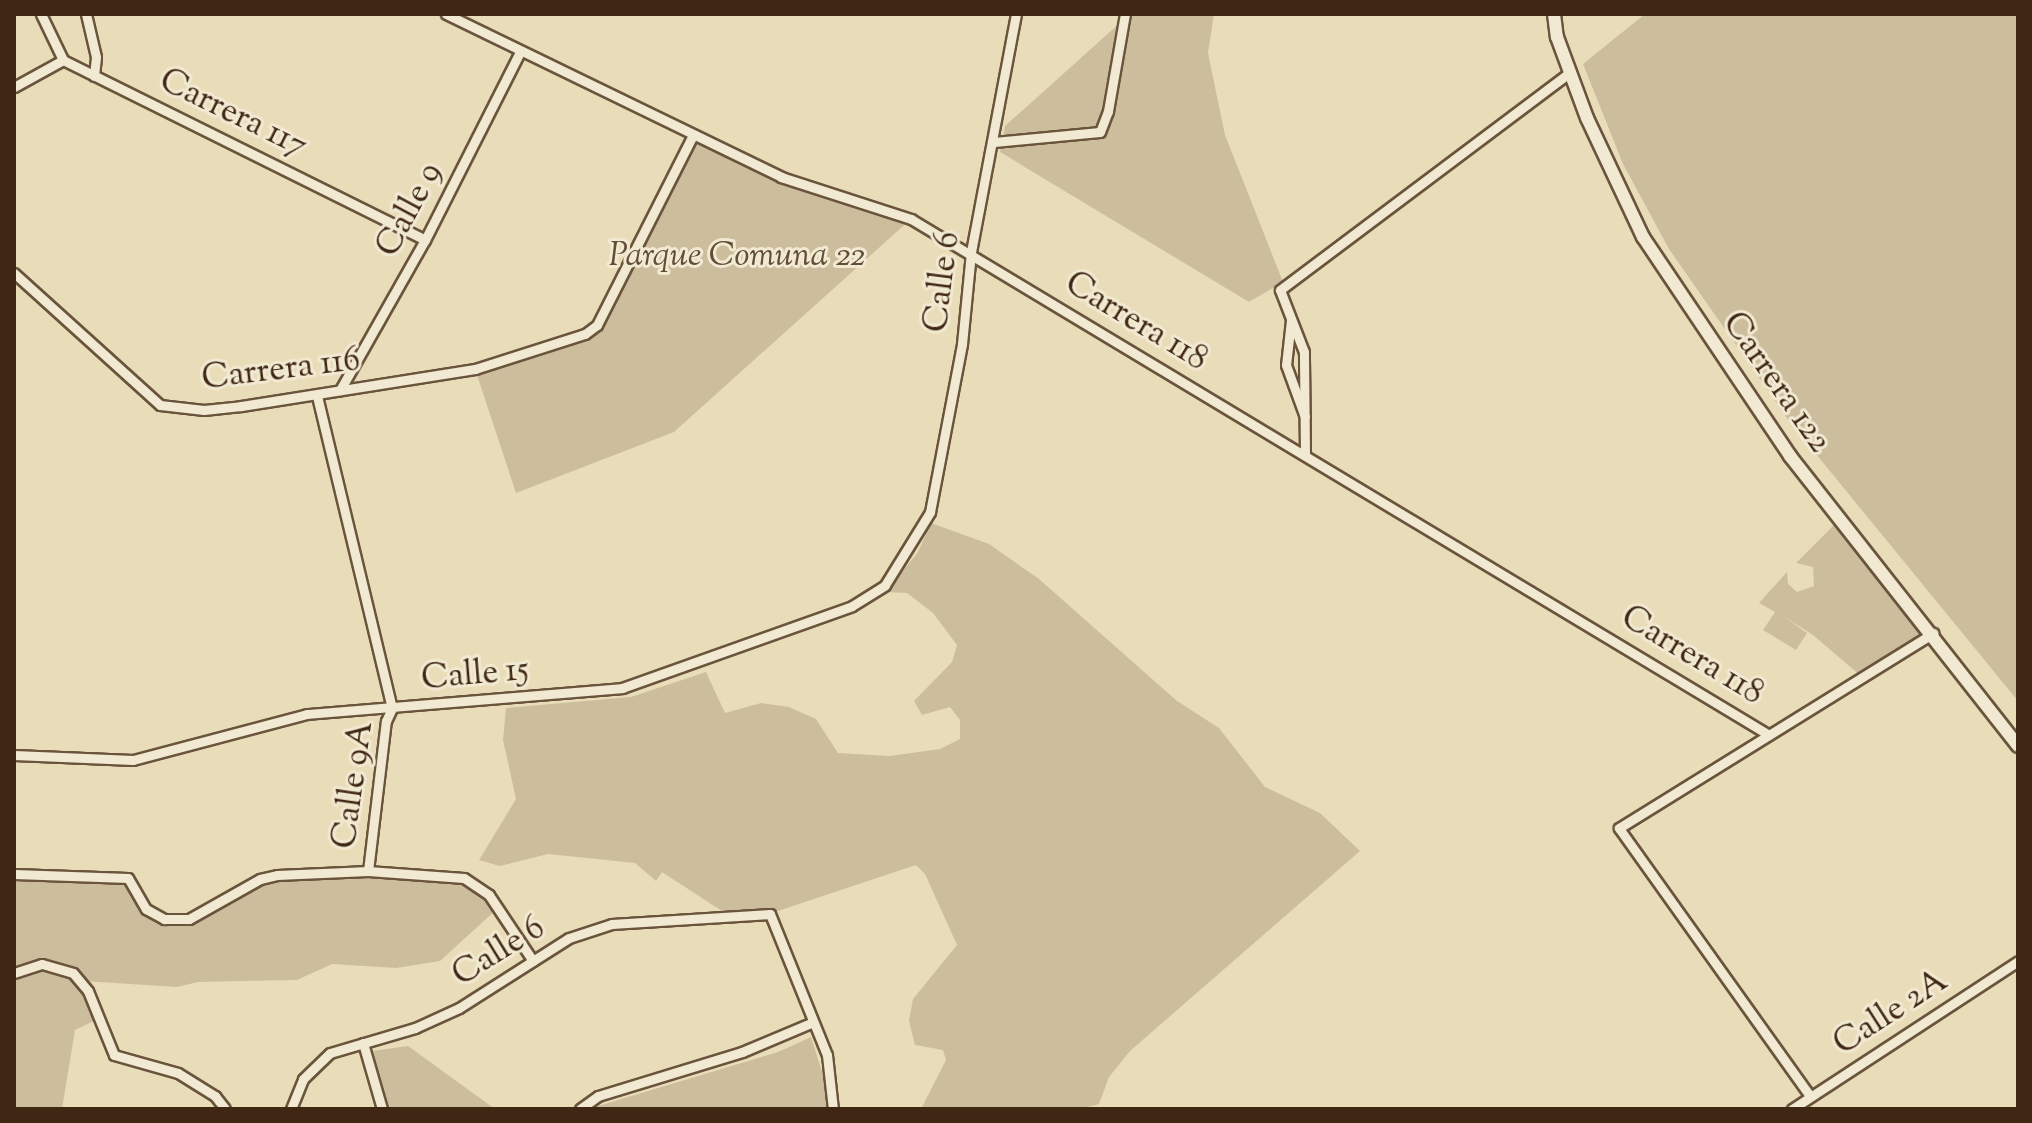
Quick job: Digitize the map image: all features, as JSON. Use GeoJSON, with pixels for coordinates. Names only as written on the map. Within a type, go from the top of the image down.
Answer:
{"type":"FeatureCollection","features":[{"type":"Feature","properties":{"kind":"street"},"geometry":{"type":"LineString","coordinates":[[14,87],[63,60],[41,14]]}},
{"type":"Feature","properties":{"kind":"street"},"geometry":{"type":"LineString","coordinates":[[86,14],[96,57],[94,76]]}},
{"type":"Feature","properties":{"kind":"street","name":"Carrera 118"},"geometry":{"type":"LineString","coordinates":[[446,14],[781,177],[911,219],[971,252],[1769,735]]}},
{"type":"Feature","properties":{"kind":"street","name":"Calle 6"},"geometry":{"type":"LineString","coordinates":[[910,552],[930,512],[939,472],[962,344],[971,252],[1016,14]]}},
{"type":"Feature","properties":{"kind":"street"},"geometry":{"type":"LineString","coordinates":[[994,142],[1100,132],[1125,14]]}},
{"type":"Feature","properties":{"kind":"street","name":"Carrera 122"},"geometry":{"type":"LineString","coordinates":[[1554,14],[1570,72],[1608,168],[1643,237],[1790,456],[1934,633],[2018,746]]}},
{"type":"Feature","properties":{"kind":"street","name":"Calle 9"},"geometry":{"type":"LineString","coordinates":[[340,390],[425,240],[520,52]]}},
{"type":"Feature","properties":{"kind":"street","name":"Carrera 117"},"geometry":{"type":"LineString","coordinates":[[63,60],[425,240]]}},
{"type":"Feature","properties":{"kind":"street"},"geometry":{"type":"LineString","coordinates":[[1305,454],[1304,352],[1280,290],[1570,72]]}},
{"type":"Feature","properties":{"kind":"street","name":"Carrera 116"},"geometry":{"type":"LineString","coordinates":[[14,273],[160,405],[204,410],[317,396],[475,369],[585,334],[597,325],[693,135]]}},
{"type":"Feature","properties":{"kind":"street"},"geometry":{"type":"LineString","coordinates":[[1292,316],[1286,365],[1307,424]]}},
{"type":"Feature","properties":{"kind":"street"},"geometry":{"type":"LineString","coordinates":[[317,396],[392,708]]}},
{"type":"Feature","properties":{"kind":"street","name":"Calle 15"},"geometry":{"type":"LineString","coordinates":[[14,755],[133,760],[307,714],[622,688],[852,606],[885,585],[910,552]]}},
{"type":"Feature","properties":{"kind":"street"},"geometry":{"type":"LineString","coordinates":[[1810,1096],[1619,828],[1934,633]]}},
{"type":"Feature","properties":{"kind":"street","name":"Calle 9A"},"geometry":{"type":"LineString","coordinates":[[368,871],[386,721],[392,708]]}},
{"type":"Feature","properties":{"kind":"street"},"geometry":{"type":"LineString","coordinates":[[14,874],[128,878],[146,909],[164,919],[189,919],[260,879],[368,871],[464,878],[479,885],[533,961]]}},
{"type":"Feature","properties":{"kind":"street","name":"Calle 6"},"geometry":{"type":"LineString","coordinates":[[291,1109],[311,1069],[330,1053],[415,1028],[459,1008],[569,938],[612,924],[770,914],[813,1022]]}},
{"type":"Feature","properties":{"kind":"street","name":"Calle 2A"},"geometry":{"type":"LineString","coordinates":[[1792,1109],[2018,961]]}},
{"type":"Feature","properties":{"kind":"street"},"geometry":{"type":"LineString","coordinates":[[14,973],[42,964],[73,973],[88,991],[114,1055],[178,1073],[215,1096],[225,1109]]}},
{"type":"Feature","properties":{"kind":"street"},"geometry":{"type":"LineString","coordinates":[[580,1109],[598,1096],[742,1052],[813,1022],[834,1084],[833,1109]]}},
{"type":"Feature","properties":{"kind":"street"},"geometry":{"type":"LineString","coordinates":[[363,1043],[382,1109]]}},
{"type":"Feature","properties":{"kind":"green space"},"geometry":{"type":"Polygon","coordinates":[[[1123,14],[1214,14],[1208,53],[1225,135],[1283,282],[1249,302],[1000,152],[1005,126],[1122,21],[1123,14]]]}},
{"type":"Feature","properties":{"kind":"green space"},"geometry":{"type":"Polygon","coordinates":[[[1645,14],[2018,14],[2018,701],[1789,421],[1669,249],[1623,164],[1583,64],[1645,14]]]}},
{"type":"Feature","properties":{"kind":"green space","name":"Parque Comuna 22"},"geometry":{"type":"Polygon","coordinates":[[[693,135],[781,177],[911,219],[674,432],[516,493],[475,369],[585,334],[597,325],[693,135]]]}},
{"type":"Feature","properties":{"kind":"green space"},"geometry":{"type":"Polygon","coordinates":[[[1841,518],[1934,633],[1862,677],[1813,635],[1783,616],[1807,633],[1796,650],[1763,630],[1775,612],[1759,603],[1787,572],[1788,584],[1797,592],[1814,586],[1813,567],[1796,563],[1841,518]]]}},
{"type":"Feature","properties":{"kind":"green space"},"geometry":{"type":"Polygon","coordinates":[[[931,523],[989,544],[1039,579],[1177,701],[1219,728],[1265,787],[1320,813],[1360,851],[1130,1051],[1109,1077],[1099,1104],[1079,1109],[921,1109],[946,1060],[943,1050],[915,1045],[909,1021],[913,999],[957,945],[925,874],[916,865],[778,911],[725,913],[662,872],[656,881],[635,863],[548,854],[500,866],[479,860],[516,799],[503,740],[506,708],[631,697],[706,672],[725,713],[761,703],[789,707],[816,719],[838,753],[890,756],[940,749],[960,739],[960,720],[950,707],[922,715],[914,701],[952,662],[957,645],[933,613],[907,593],[886,592],[918,552],[931,523]]]}},
{"type":"Feature","properties":{"kind":"green space"},"geometry":{"type":"Polygon","coordinates":[[[368,871],[464,878],[498,908],[440,961],[396,968],[332,964],[297,980],[198,982],[177,987],[83,981],[98,1019],[75,1030],[62,1109],[14,1109],[14,874],[128,878],[146,909],[164,919],[189,919],[260,879],[368,871]]]}},
{"type":"Feature","properties":{"kind":"green space"},"geometry":{"type":"Polygon","coordinates":[[[811,1037],[825,1081],[827,1109],[588,1109],[778,1052],[811,1037]]]}},
{"type":"Feature","properties":{"kind":"green space"},"geometry":{"type":"Polygon","coordinates":[[[408,1046],[495,1109],[390,1109],[384,1104],[372,1051],[408,1046]]]}}]}
